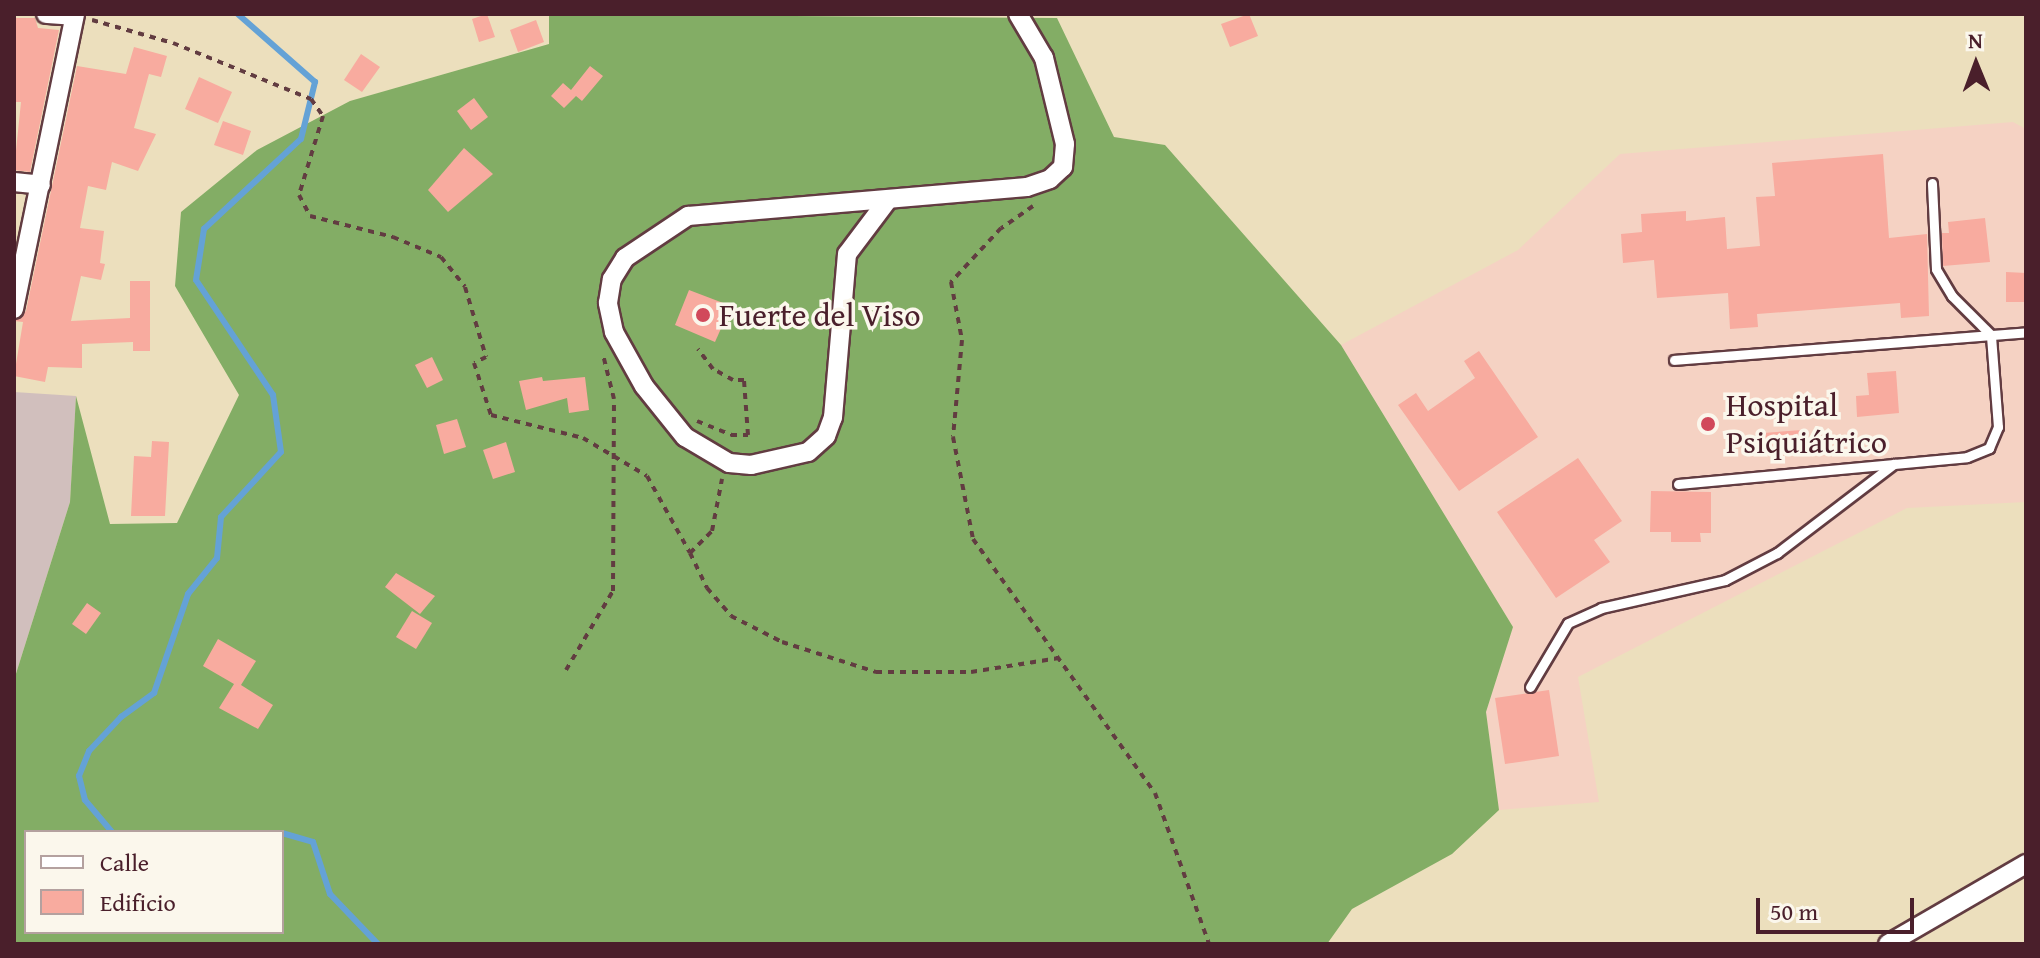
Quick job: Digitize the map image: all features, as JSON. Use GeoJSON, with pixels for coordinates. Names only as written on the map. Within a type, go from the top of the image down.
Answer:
{"type":"FeatureCollection","features":[{"type":"Feature","properties":{"kind":"street"},"geometry":{"type":"LineString","coordinates":[[14,309],[74,15],[46,14]]}},
{"type":"Feature","properties":{"kind":"street"},"geometry":{"type":"LineString","coordinates":[[887,201],[847,254],[833,417],[826,436],[808,452],[777,463],[729,463],[680,430],[644,386],[614,332],[608,303],[612,279],[625,258],[688,216],[1027,187],[1050,179],[1063,167],[1065,144],[1044,58],[1018,14]]}},
{"type":"Feature","properties":{"kind":"street"},"geometry":{"type":"LineString","coordinates":[[14,182],[41,185]]}},
{"type":"Feature","properties":{"kind":"street"},"geometry":{"type":"LineString","coordinates":[[1888,944],[2026,864]]}},
{"type":"Feature","properties":{"kind":"lane"},"geometry":{"type":"LineString","coordinates":[[1678,484],[1967,457],[1989,448],[1998,427],[1991,335],[1952,296],[1936,269],[1932,183]]}},
{"type":"Feature","properties":{"kind":"lane"},"geometry":{"type":"LineString","coordinates":[[1674,360],[2026,332]]}},
{"type":"Feature","properties":{"kind":"lane"},"geometry":{"type":"LineString","coordinates":[[1530,687],[1568,623],[1601,608],[1725,580],[1777,553],[1894,464]]}},
{"type":"Feature","properties":{"kind":"path"},"geometry":{"type":"LineString","coordinates":[[74,15],[173,43],[311,99],[323,116],[299,195],[310,216],[393,237],[441,257],[465,287],[486,357],[474,363],[491,415],[583,438],[647,476],[707,588],[731,616],[782,642],[876,672],[971,672],[1059,658]]}},
{"type":"Feature","properties":{"kind":"path"},"geometry":{"type":"LineString","coordinates":[[1037,204],[1001,228],[951,282],[962,340],[953,437],[973,539],[1155,793],[1209,944]]}},
{"type":"Feature","properties":{"kind":"path"},"geometry":{"type":"LineString","coordinates":[[566,670],[613,591],[614,399],[602,342]]}},
{"type":"Feature","properties":{"kind":"path"},"geometry":{"type":"LineString","coordinates":[[680,430],[705,421],[731,435],[748,435],[744,380],[733,380],[713,369],[698,349]]}},
{"type":"Feature","properties":{"kind":"path"},"geometry":{"type":"LineString","coordinates":[[690,553],[712,531],[729,463]]}},
{"type":"Feature","properties":{"kind":"shaded area","name":"Hospital Psiquiátrico"},"geometry":{"type":"Polygon","coordinates":[[[2013,122],[2026,129],[2026,502],[1907,508],[1578,677],[1599,802],[1499,810],[1486,712],[1513,627],[1341,345],[1518,250],[1620,154],[2013,122]]]}},
{"type":"Feature","properties":{"kind":"shaded area"},"geometry":{"type":"Polygon","coordinates":[[[14,392],[76,396],[70,502],[14,680],[14,392]]]}},
{"type":"Feature","properties":{"kind":"green space"},"geometry":{"type":"Polygon","coordinates":[[[549,14],[1057,18],[1114,137],[1165,145],[1341,345],[1513,627],[1486,712],[1499,810],[1452,854],[1352,909],[1327,944],[14,944],[14,680],[70,502],[76,396],[110,524],[177,523],[239,395],[175,286],[181,212],[257,150],[350,101],[549,44],[549,14]]]}},
{"type":"Feature","properties":{"kind":"building"},"geometry":{"type":"Polygon","coordinates":[[[487,14],[495,37],[479,42],[472,19],[487,14]]]}},
{"type":"Feature","properties":{"kind":"building"},"geometry":{"type":"Polygon","coordinates":[[[1249,14],[1258,36],[1230,47],[1221,24],[1249,14]]]}},
{"type":"Feature","properties":{"kind":"building"},"geometry":{"type":"Polygon","coordinates":[[[14,18],[35,18],[38,28],[59,30],[30,172],[14,170],[21,102],[14,102],[14,18]]]}},
{"type":"Feature","properties":{"kind":"building"},"geometry":{"type":"Polygon","coordinates":[[[536,20],[544,42],[518,52],[510,30],[536,20]]]}},
{"type":"Feature","properties":{"kind":"building"},"geometry":{"type":"Polygon","coordinates":[[[134,47],[167,56],[161,77],[149,74],[134,128],[156,134],[138,171],[112,162],[106,190],[88,186],[80,228],[104,231],[100,263],[105,264],[101,280],[81,276],[71,321],[130,318],[130,281],[150,281],[150,351],[133,351],[133,342],[82,344],[82,368],[48,367],[45,382],[14,376],[23,322],[14,321],[26,311],[77,66],[126,74],[134,47]]]}},
{"type":"Feature","properties":{"kind":"building"},"geometry":{"type":"Polygon","coordinates":[[[361,54],[380,67],[362,92],[344,80],[361,54]]]}},
{"type":"Feature","properties":{"kind":"building"},"geometry":{"type":"Polygon","coordinates":[[[590,66],[603,76],[582,101],[576,96],[564,108],[551,96],[563,83],[571,90],[590,66]]]}},
{"type":"Feature","properties":{"kind":"building"},"geometry":{"type":"Polygon","coordinates":[[[199,77],[232,92],[218,123],[185,109],[199,77]]]}},
{"type":"Feature","properties":{"kind":"building"},"geometry":{"type":"Polygon","coordinates":[[[474,98],[488,117],[471,130],[457,111],[474,98]]]}},
{"type":"Feature","properties":{"kind":"building"},"geometry":{"type":"Polygon","coordinates":[[[223,121],[251,131],[243,155],[214,145],[223,121]]]}},
{"type":"Feature","properties":{"kind":"building"},"geometry":{"type":"Polygon","coordinates":[[[464,148],[493,174],[448,212],[428,190],[464,148]]]}},
{"type":"Feature","properties":{"kind":"building"},"geometry":{"type":"Polygon","coordinates":[[[1883,154],[1889,238],[1927,234],[1929,316],[1901,318],[1900,303],[1757,314],[1758,327],[1730,329],[1728,293],[1657,298],[1654,260],[1623,263],[1621,234],[1642,232],[1641,214],[1686,211],[1686,221],[1725,217],[1727,249],[1760,246],[1756,197],[1775,196],[1772,163],[1883,154]]]}},
{"type":"Feature","properties":{"kind":"building"},"geometry":{"type":"Polygon","coordinates":[[[1985,218],[1990,262],[1943,266],[1942,233],[1949,233],[1948,222],[1985,218]]]}},
{"type":"Feature","properties":{"kind":"building"},"geometry":{"type":"Polygon","coordinates":[[[2006,272],[2026,273],[2026,302],[2006,302],[2006,272]]]}},
{"type":"Feature","properties":{"kind":"building","name":"Fuerte del Viso"},"geometry":{"type":"Polygon","coordinates":[[[689,290],[731,306],[715,342],[675,325],[689,290]]]}},
{"type":"Feature","properties":{"kind":"building"},"geometry":{"type":"Polygon","coordinates":[[[1479,351],[1538,437],[1459,491],[1398,405],[1416,393],[1428,411],[1475,378],[1464,361],[1479,351]]]}},
{"type":"Feature","properties":{"kind":"building"},"geometry":{"type":"Polygon","coordinates":[[[432,357],[443,380],[427,388],[415,365],[432,357]]]}},
{"type":"Feature","properties":{"kind":"building"},"geometry":{"type":"Polygon","coordinates":[[[1896,371],[1899,413],[1857,417],[1856,396],[1869,395],[1867,373],[1896,371]]]}},
{"type":"Feature","properties":{"kind":"building"},"geometry":{"type":"Polygon","coordinates":[[[542,377],[543,381],[585,377],[589,410],[569,413],[567,398],[526,410],[519,381],[542,377]]]}},
{"type":"Feature","properties":{"kind":"building"},"geometry":{"type":"Polygon","coordinates":[[[457,419],[466,447],[444,454],[436,425],[457,419]]]}},
{"type":"Feature","properties":{"kind":"building"},"geometry":{"type":"Polygon","coordinates":[[[1802,430],[1804,453],[1765,456],[1763,433],[1802,430]]]}},
{"type":"Feature","properties":{"kind":"building"},"geometry":{"type":"Polygon","coordinates":[[[152,441],[169,442],[165,516],[131,516],[134,456],[151,457],[152,441]]]}},
{"type":"Feature","properties":{"kind":"building"},"geometry":{"type":"Polygon","coordinates":[[[506,442],[515,472],[493,479],[483,450],[506,442]]]}},
{"type":"Feature","properties":{"kind":"building"},"geometry":{"type":"Polygon","coordinates":[[[1578,458],[1622,521],[1594,540],[1610,562],[1556,598],[1497,512],[1578,458]]]}},
{"type":"Feature","properties":{"kind":"building"},"geometry":{"type":"Polygon","coordinates":[[[1651,491],[1711,492],[1711,533],[1700,533],[1701,542],[1671,542],[1671,532],[1650,532],[1651,491]]]}},
{"type":"Feature","properties":{"kind":"building"},"geometry":{"type":"Polygon","coordinates":[[[396,573],[435,596],[420,614],[385,587],[396,573]]]}},
{"type":"Feature","properties":{"kind":"building"},"geometry":{"type":"Polygon","coordinates":[[[87,603],[101,613],[86,634],[72,624],[87,603]]]}},
{"type":"Feature","properties":{"kind":"building"},"geometry":{"type":"Polygon","coordinates":[[[412,611],[432,623],[416,649],[396,637],[412,611]]]}},
{"type":"Feature","properties":{"kind":"building"},"geometry":{"type":"Polygon","coordinates":[[[218,639],[256,661],[241,685],[273,705],[258,729],[219,708],[234,684],[203,666],[218,639]]]}},
{"type":"Feature","properties":{"kind":"building"},"geometry":{"type":"Polygon","coordinates":[[[1549,690],[1559,756],[1505,764],[1495,698],[1549,690]]]}},
{"type":"Feature","properties":{"kind":"waterway"},"geometry":{"type":"LineString","coordinates":[[110,830],[85,800],[79,776],[89,751],[121,717],[154,693],[188,594],[217,558],[221,517],[281,452],[273,395],[196,280],[204,229],[301,139],[315,82],[238,14]]}},
{"type":"Feature","properties":{"kind":"waterway"},"geometry":{"type":"LineString","coordinates":[[284,834],[313,842],[330,894],[378,944]]}},
{"type":"Feature","properties":{"kind":"place","name":"Fuerte del Viso"},"geometry":{"type":"Point","coordinates":[703,315]}},
{"type":"Feature","properties":{"kind":"place","name":"Hospital Psiquiátrico"},"geometry":{"type":"Point","coordinates":[1708,424]}}]}
